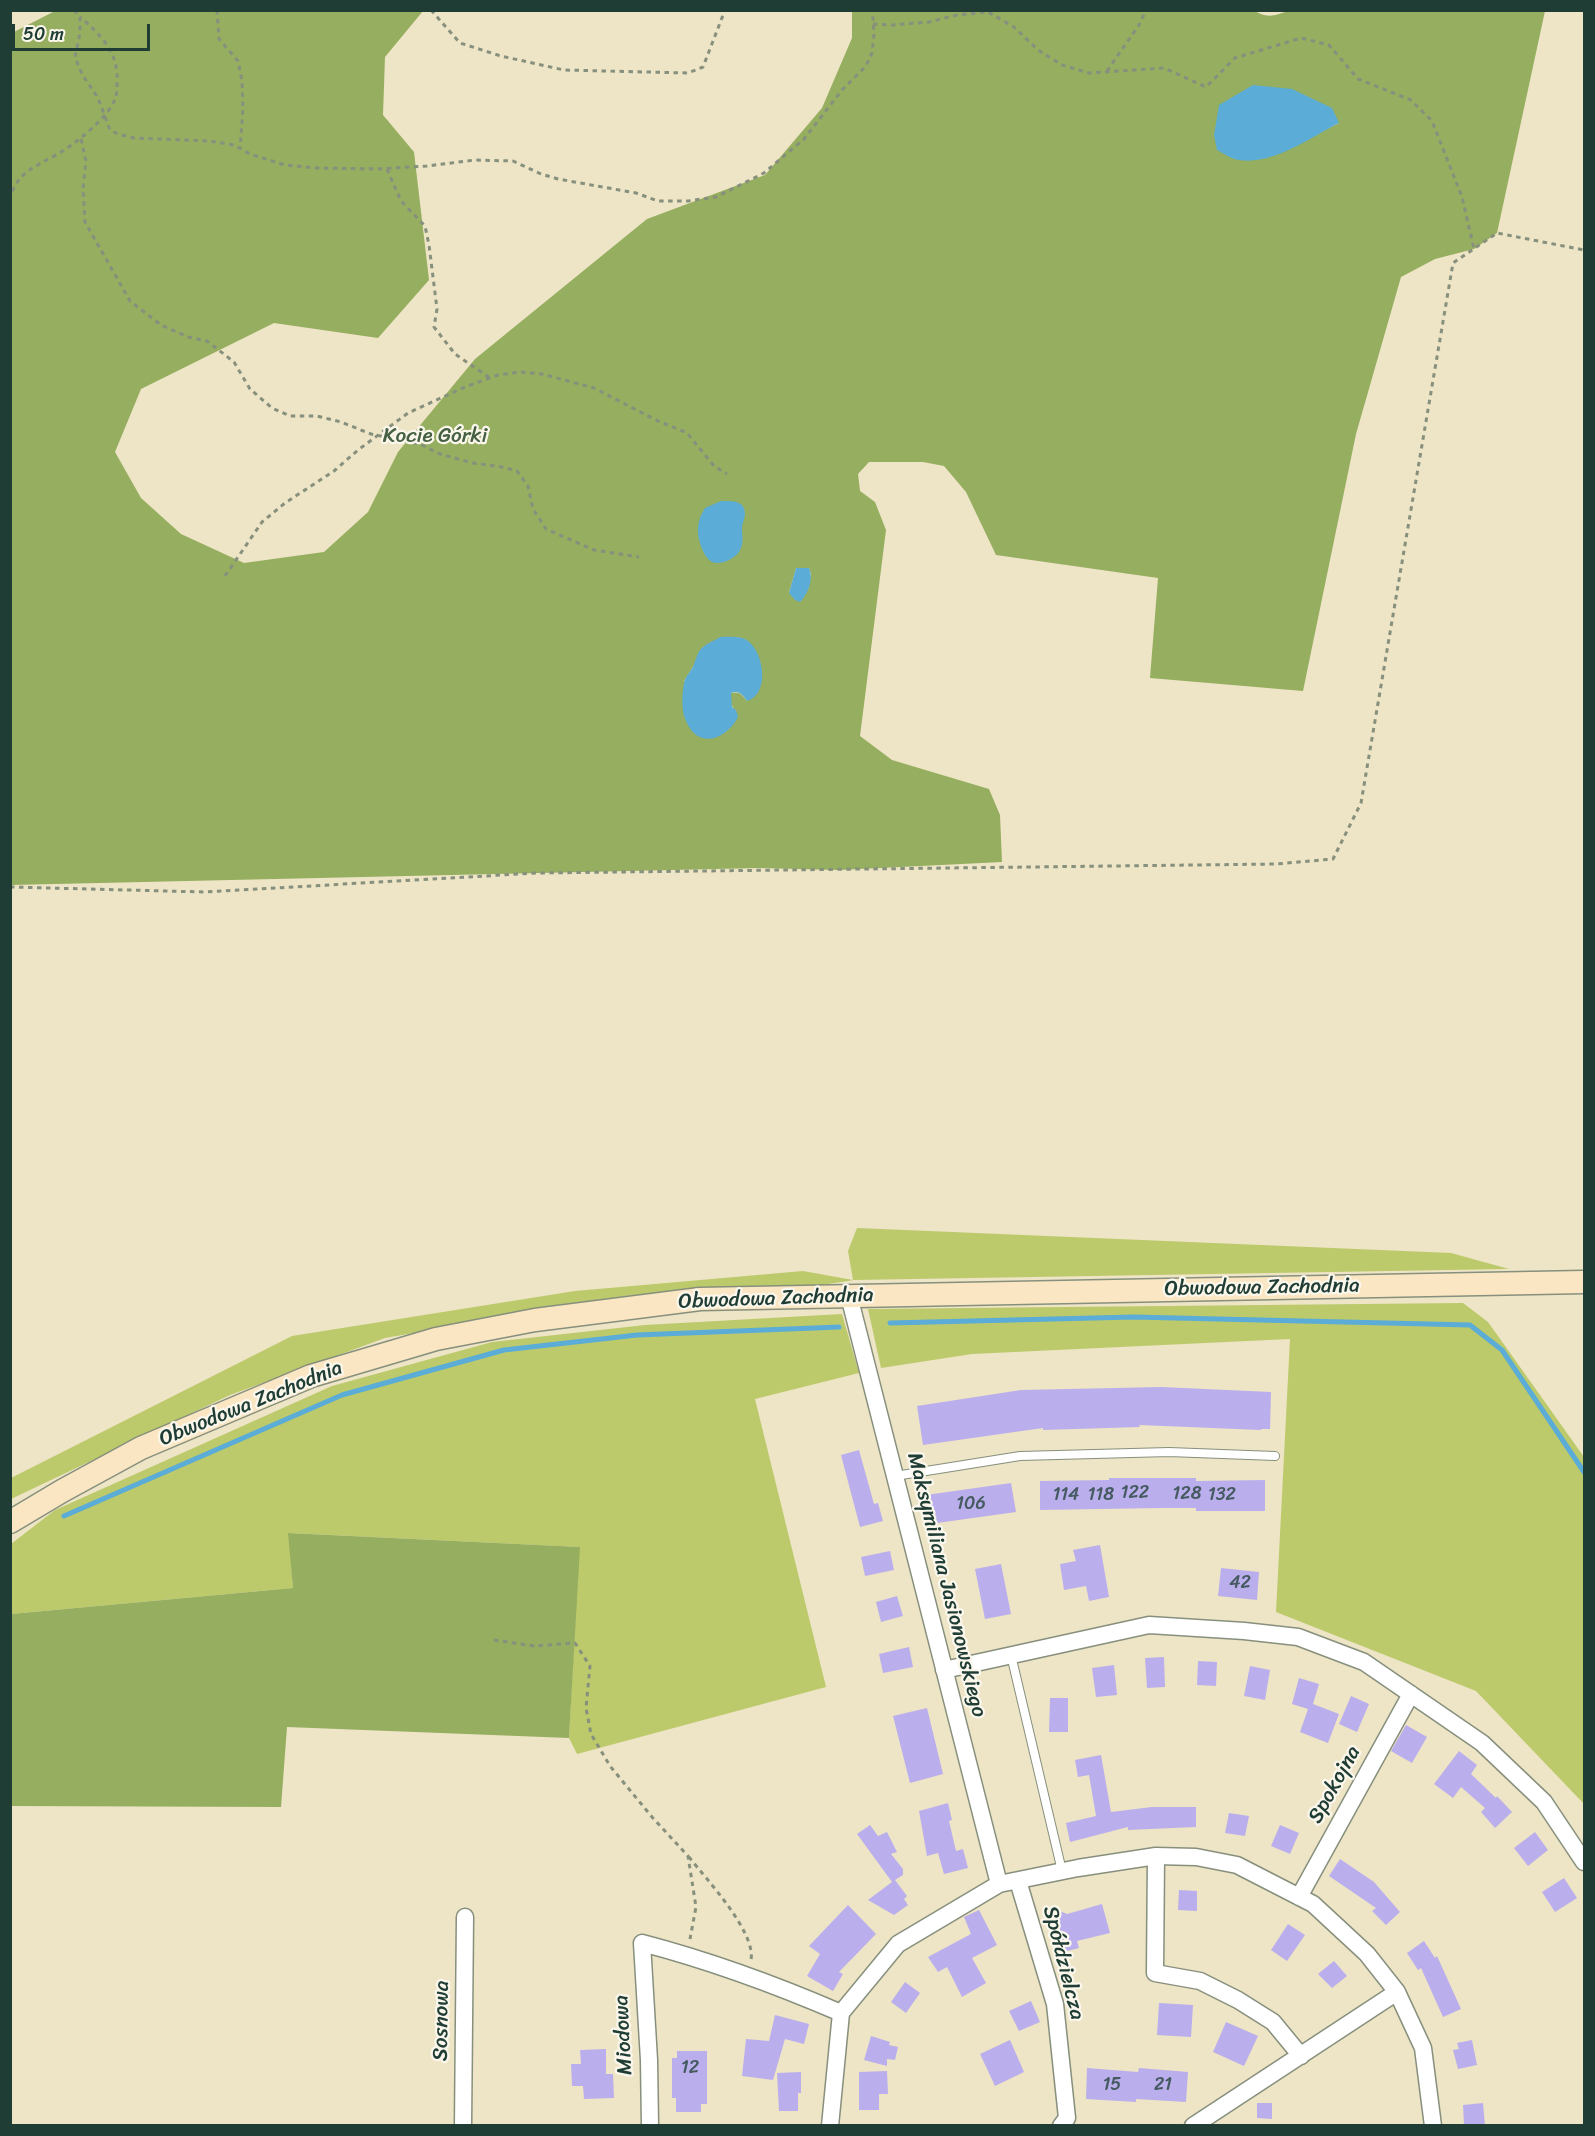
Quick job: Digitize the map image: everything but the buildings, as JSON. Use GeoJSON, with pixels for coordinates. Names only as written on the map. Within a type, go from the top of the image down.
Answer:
{"type":"FeatureCollection","features":[{"type":"Feature","properties":{"kind":"main road","name":"Obwodowa Zachodnia"},"geometry":{"type":"LineString","coordinates":[[10,1522],[141,1448],[311,1376],[436,1339],[535,1320],[700,1299],[1584,1282]]}},
{"type":"Feature","properties":{"kind":"street","name":"Maksymiliana Jasionowskiego"},"geometry":{"type":"LineString","coordinates":[[849,1296],[999,1884]]}},
{"type":"Feature","properties":{"kind":"street"},"geometry":{"type":"LineString","coordinates":[[944,1670],[1149,1625],[1298,1637],[1364,1662],[1482,1743],[1544,1802],[1584,1862]]}},
{"type":"Feature","properties":{"kind":"street","name":"Spokojna"},"geometry":{"type":"LineString","coordinates":[[1299,1897],[1411,1694]]}},
{"type":"Feature","properties":{"kind":"street"},"geometry":{"type":"LineString","coordinates":[[1156,1856],[1155,1973],[1200,1981],[1238,2000],[1273,2022],[1301,2056]]}},
{"type":"Feature","properties":{"kind":"street"},"geometry":{"type":"LineString","coordinates":[[830,2126],[841,2013],[898,1944],[999,1884],[1156,1856],[1196,1857],[1237,1865],[1313,1904],[1367,1954],[1397,1992],[1423,2048],[1433,2126]]}},
{"type":"Feature","properties":{"kind":"street","name":"Spółdzielcza"},"geometry":{"type":"LineString","coordinates":[[1018,1881],[1055,2004],[1067,2118],[1061,2126]]}},
{"type":"Feature","properties":{"kind":"street","name":"Sosnowa"},"geometry":{"type":"LineString","coordinates":[[463,2126],[465,1917]]}},
{"type":"Feature","properties":{"kind":"street","name":"Miodowa"},"geometry":{"type":"LineString","coordinates":[[650,2126],[649,2060],[642,1943],[687,1954]]}},
{"type":"Feature","properties":{"kind":"street"},"geometry":{"type":"LineString","coordinates":[[687,1954],[748,1975],[841,2013]]}},
{"type":"Feature","properties":{"kind":"street"},"geometry":{"type":"LineString","coordinates":[[1193,2126],[1397,1992]]}},
{"type":"Feature","properties":{"kind":"lane"},"geometry":{"type":"LineString","coordinates":[[895,1476],[1020,1455],[1168,1452],[1275,1456]]}},
{"type":"Feature","properties":{"kind":"lane"},"geometry":{"type":"LineString","coordinates":[[1011,1655],[1062,1871]]}},
{"type":"Feature","properties":{"kind":"path"},"geometry":{"type":"LineString","coordinates":[[10,200],[12,189],[23,173],[81,139],[105,115],[116,98],[118,71],[115,57],[94,29],[74,10]]}},
{"type":"Feature","properties":{"kind":"path"},"geometry":{"type":"LineString","coordinates":[[217,10],[219,39],[238,61],[242,81],[243,109],[240,148]]}},
{"type":"Feature","properties":{"kind":"path"},"geometry":{"type":"LineString","coordinates":[[431,10],[460,44],[501,56],[564,70],[688,73],[704,67],[725,10]]}},
{"type":"Feature","properties":{"kind":"path"},"geometry":{"type":"LineString","coordinates":[[80,17],[80,33],[75,57],[82,74],[98,98],[110,130],[126,136],[209,141],[234,145],[250,154],[285,165],[317,168],[387,169],[496,159],[513,161],[558,179],[616,189],[658,201],[688,201],[716,197],[764,173],[804,140],[842,90],[866,66],[872,52],[871,10]]}},
{"type":"Feature","properties":{"kind":"path"},"geometry":{"type":"LineString","coordinates":[[1107,71],[1139,25],[1146,10]]}},
{"type":"Feature","properties":{"kind":"path"},"geometry":{"type":"LineString","coordinates":[[873,24],[929,22],[957,15],[988,12],[1014,27],[1038,50],[1062,64],[1089,73],[1164,68],[1206,87],[1235,58],[1301,38],[1329,45],[1358,80],[1411,100],[1432,121],[1462,197],[1474,249]]}},
{"type":"Feature","properties":{"kind":"path"},"geometry":{"type":"LineString","coordinates":[[81,139],[86,162],[83,189],[85,222],[130,301],[161,325],[188,337],[207,341],[234,362],[250,389],[272,408],[290,416],[317,416],[341,422],[370,434],[420,444],[440,454],[472,464],[502,466],[517,471],[528,486],[533,509],[546,529],[594,550],[639,557]]}},
{"type":"Feature","properties":{"kind":"path"},"geometry":{"type":"LineString","coordinates":[[387,169],[401,201],[425,226],[437,309],[434,327],[455,354],[490,378]]}},
{"type":"Feature","properties":{"kind":"path"},"geometry":{"type":"LineString","coordinates":[[10,212],[10,243]]}},
{"type":"Feature","properties":{"kind":"path"},"geometry":{"type":"LineString","coordinates":[[10,887],[205,892],[537,873],[1264,864],[1333,859],[1361,803],[1453,263],[1497,233],[1584,250]]}},
{"type":"Feature","properties":{"kind":"path"},"geometry":{"type":"LineString","coordinates":[[225,576],[262,522],[285,503],[334,471],[358,450],[417,408],[490,378],[520,372],[542,374],[594,387],[656,420],[687,433],[714,466],[727,474]]}},
{"type":"Feature","properties":{"kind":"path"},"geometry":{"type":"LineString","coordinates":[[494,1640],[534,1646],[575,1642],[590,1666],[586,1708],[591,1734],[610,1766],[688,1856],[741,1925],[752,1951],[748,1975]]}},
{"type":"Feature","properties":{"kind":"path"},"geometry":{"type":"LineString","coordinates":[[687,1954],[696,1907],[688,1856]]}},
{"type":"Feature","properties":{"kind":"green space","name":"Kocie Górki"},"geometry":{"type":"Polygon","coordinates":[[[1253,10],[1271,16],[1290,10],[1545,11],[1497,233],[1474,249],[1435,259],[1401,277],[1356,434],[1303,691],[1150,678],[1158,578],[996,555],[966,492],[944,466],[923,462],[869,462],[858,474],[860,491],[875,502],[886,530],[860,736],[892,760],[989,789],[1000,815],[1002,862],[839,870],[759,868],[11,885],[10,34],[55,11],[423,11],[385,57],[383,115],[414,152],[429,280],[378,338],[274,323],[141,389],[115,452],[141,498],[181,534],[244,563],[324,552],[368,512],[398,452],[475,359],[647,219],[765,175],[822,108],[852,38],[852,11],[1253,10]],[[1339,123],[1214,135],[1321,132],[1339,123]],[[796,568],[789,593],[808,590],[811,574],[809,568],[796,568]],[[737,637],[693,667],[684,681],[734,709],[731,704],[731,693],[740,694],[747,701],[753,647],[746,640],[737,637]]]}},
{"type":"Feature","properties":{"kind":"green space"},"geometry":{"type":"Polygon","coordinates":[[[857,1228],[1451,1253],[1509,1269],[854,1280],[809,1287],[632,1295],[385,1338],[230,1395],[11,1499],[11,1478],[292,1336],[575,1291],[803,1271],[853,1280],[848,1251],[857,1228]]]}},
{"type":"Feature","properties":{"kind":"green space"},"geometry":{"type":"Polygon","coordinates":[[[1463,1303],[1488,1322],[1584,1457],[1584,1804],[1476,1691],[1276,1612],[1290,1339],[972,1354],[881,1368],[868,1309],[1463,1303]]]}},
{"type":"Feature","properties":{"kind":"green space"},"geometry":{"type":"Polygon","coordinates":[[[842,1314],[859,1373],[755,1399],[826,1687],[577,1754],[569,1738],[579,1547],[289,1533],[293,1588],[11,1614],[11,1544],[55,1510],[332,1386],[492,1342],[645,1325],[842,1314]]]}},
{"type":"Feature","properties":{"kind":"green space"},"geometry":{"type":"Polygon","coordinates":[[[288,1533],[580,1547],[569,1738],[287,1727],[281,1807],[11,1806],[11,1614],[293,1588],[288,1533]]]}},
{"type":"Feature","properties":{"kind":"water"},"geometry":{"type":"Polygon","coordinates":[[[1253,85],[1292,89],[1332,108],[1339,123],[1275,156],[1248,161],[1234,159],[1217,150],[1214,135],[1219,105],[1253,85]]]}},
{"type":"Feature","properties":{"kind":"water"},"geometry":{"type":"Polygon","coordinates":[[[721,501],[733,501],[743,506],[745,516],[742,526],[743,539],[735,556],[715,563],[704,553],[698,529],[699,520],[705,508],[721,501]]]}},
{"type":"Feature","properties":{"kind":"water"},"geometry":{"type":"Polygon","coordinates":[[[796,568],[809,568],[811,577],[800,602],[789,593],[796,568]]]}},
{"type":"Feature","properties":{"kind":"water"},"geometry":{"type":"Polygon","coordinates":[[[720,637],[742,638],[752,644],[760,661],[762,681],[755,697],[747,701],[740,693],[731,693],[732,707],[736,710],[738,717],[733,725],[719,736],[705,739],[691,730],[684,717],[683,687],[700,650],[720,637]]]}},
{"type":"Feature","properties":{"kind":"waterway"},"geometry":{"type":"LineString","coordinates":[[890,1323],[1134,1317],[1470,1325],[1502,1350],[1584,1472]]}},
{"type":"Feature","properties":{"kind":"waterway"},"geometry":{"type":"LineString","coordinates":[[64,1516],[342,1395],[504,1350],[637,1335],[839,1327]]}}]}
